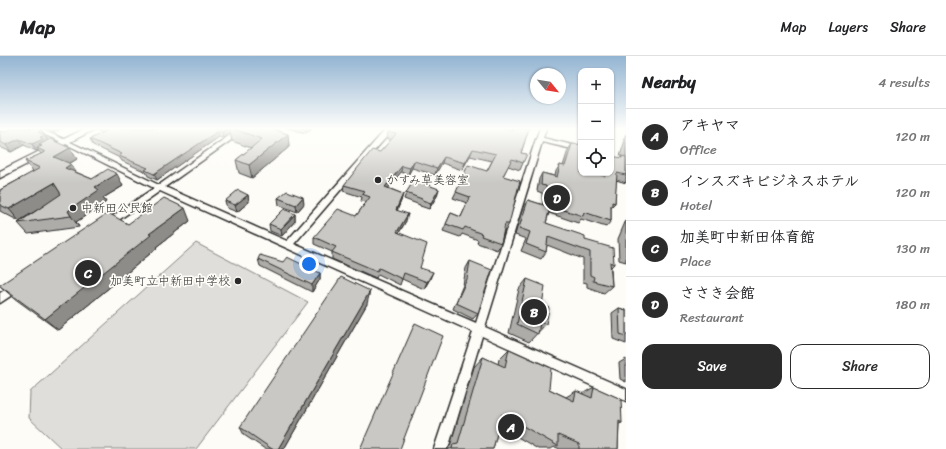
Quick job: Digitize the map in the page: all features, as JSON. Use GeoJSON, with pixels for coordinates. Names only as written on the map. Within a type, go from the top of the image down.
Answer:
{"type":"FeatureCollection","features":[{"type":"Feature","properties":{"kind":"street"},"geometry":{"type":"LineString","coordinates":[[0,175],[57,146]]}},
{"type":"Feature","properties":{"kind":"street"},"geometry":{"type":"LineString","coordinates":[[74,146],[113,166],[626,395]]}},
{"type":"Feature","properties":{"kind":"street"},"geometry":{"type":"LineString","coordinates":[[102,228],[219,146]]}},
{"type":"Feature","properties":{"kind":"street"},"geometry":{"type":"LineString","coordinates":[[289,244],[375,146]]}},
{"type":"Feature","properties":{"kind":"street"},"geometry":{"type":"LineString","coordinates":[[441,449],[537,146]]}},
{"type":"Feature","properties":{"kind":"street"},"geometry":{"type":"LineString","coordinates":[[0,299],[26,281]]}},
{"type":"Feature","properties":{"kind":"shaded area"},"geometry":{"type":"Polygon","coordinates":[[[196,243],[308,302],[196,449],[62,449],[29,418],[30,392],[196,243]]]}},
{"type":"Feature","properties":{"kind":"building"},"geometry":{"type":"Polygon","coordinates":[[[41,146],[66,146],[70,148],[54,157],[71,164],[65,168],[92,179],[108,169],[117,174],[95,187],[99,190],[68,211],[71,216],[18,223],[61,194],[54,183],[9,209],[0,205],[0,190],[40,168],[25,161],[45,152],[37,148],[41,146]]]}},
{"type":"Feature","properties":{"kind":"building"},"geometry":{"type":"Polygon","coordinates":[[[106,146],[195,146],[154,174],[145,170],[148,168],[119,156],[122,154],[106,146]]]}},
{"type":"Feature","properties":{"kind":"building"},"geometry":{"type":"Polygon","coordinates":[[[253,146],[272,146],[249,165],[236,160],[253,146]]]}},
{"type":"Feature","properties":{"kind":"building"},"geometry":{"type":"Polygon","coordinates":[[[385,146],[523,146],[521,153],[527,154],[523,163],[512,159],[503,176],[520,181],[509,224],[505,224],[501,243],[481,236],[482,234],[465,227],[463,230],[446,224],[451,213],[461,217],[470,197],[456,192],[468,165],[487,171],[496,154],[473,149],[465,163],[444,157],[437,168],[414,161],[410,168],[402,166],[385,187],[403,194],[396,210],[408,214],[397,232],[427,244],[420,268],[433,272],[427,282],[404,273],[402,279],[379,268],[377,271],[332,252],[336,247],[314,237],[338,209],[356,216],[370,197],[362,194],[365,191],[344,185],[372,150],[380,152],[385,146]]]}},
{"type":"Feature","properties":{"kind":"building"},"geometry":{"type":"Polygon","coordinates":[[[571,146],[578,146],[578,176],[614,176],[614,157],[626,157],[626,175],[617,173],[615,203],[612,202],[612,206],[611,205],[611,221],[584,212],[583,216],[548,205],[546,186],[541,185],[542,173],[557,177],[560,165],[565,166],[571,146]]]}},
{"type":"Feature","properties":{"kind":"building"},"geometry":{"type":"Polygon","coordinates":[[[414,180],[439,189],[431,203],[406,193],[414,180]]]}},
{"type":"Feature","properties":{"kind":"building"},"geometry":{"type":"Polygon","coordinates":[[[238,190],[248,195],[235,205],[225,201],[238,190]]]}},
{"type":"Feature","properties":{"kind":"building"},"geometry":{"type":"Polygon","coordinates":[[[287,191],[303,197],[296,205],[278,198],[287,191]]]}},
{"type":"Feature","properties":{"kind":"building"},"geometry":{"type":"Polygon","coordinates":[[[164,198],[185,208],[149,234],[151,235],[45,319],[0,286],[108,213],[128,224],[164,198]]]}},
{"type":"Feature","properties":{"kind":"building"},"geometry":{"type":"Polygon","coordinates":[[[528,200],[550,207],[546,223],[585,236],[585,240],[613,248],[614,264],[610,262],[612,286],[593,281],[594,277],[590,275],[590,252],[548,237],[546,252],[526,244],[530,232],[519,228],[528,200]]]}},
{"type":"Feature","properties":{"kind":"building"},"geometry":{"type":"Polygon","coordinates":[[[284,209],[295,214],[281,229],[269,224],[284,209]]]}},
{"type":"Feature","properties":{"kind":"building"},"geometry":{"type":"Polygon","coordinates":[[[260,255],[283,262],[287,257],[320,273],[312,285],[258,259],[260,255]]]}},
{"type":"Feature","properties":{"kind":"building"},"geometry":{"type":"Polygon","coordinates":[[[470,261],[492,270],[478,313],[456,303],[467,279],[470,261]]]}},
{"type":"Feature","properties":{"kind":"building"},"geometry":{"type":"Polygon","coordinates":[[[341,277],[370,291],[278,449],[272,449],[240,427],[341,277]]]}},
{"type":"Feature","properties":{"kind":"building"},"geometry":{"type":"Polygon","coordinates":[[[527,279],[545,286],[542,305],[549,308],[546,324],[540,322],[538,334],[517,324],[527,279]]]}},
{"type":"Feature","properties":{"kind":"building"},"geometry":{"type":"Polygon","coordinates":[[[619,308],[626,310],[626,336],[620,334],[619,308]]]}},
{"type":"Feature","properties":{"kind":"building"},"geometry":{"type":"Polygon","coordinates":[[[415,323],[443,336],[400,449],[360,449],[415,323]]]}},
{"type":"Feature","properties":{"kind":"building"},"geometry":{"type":"Polygon","coordinates":[[[509,349],[551,368],[549,389],[574,401],[576,391],[592,398],[594,387],[621,399],[622,423],[619,421],[618,449],[579,449],[579,444],[558,435],[558,446],[502,414],[493,449],[452,449],[453,444],[458,443],[483,357],[505,367],[509,349]]]}},
{"type":"Feature","properties":{"kind":"place","name":"かすみ草美容室"},"geometry":{"type":"Point","coordinates":[378,180]}},
{"type":"Feature","properties":{"kind":"place","name":"ささき会館"},"geometry":{"type":"Point","coordinates":[557,198]}},
{"type":"Feature","properties":{"kind":"place","name":"中新田公民館"},"geometry":{"type":"Point","coordinates":[73,208]}},
{"type":"Feature","properties":{"kind":"place","name":"加美町中新田体育館"},"geometry":{"type":"Point","coordinates":[88,273]}},
{"type":"Feature","properties":{"kind":"place","name":"加美町立中新田中学校"},"geometry":{"type":"Point","coordinates":[238,281]}},
{"type":"Feature","properties":{"kind":"place","name":"インスズキビジネスホテル"},"geometry":{"type":"Point","coordinates":[534,312]}},
{"type":"Feature","properties":{"kind":"place","name":"アキヤマ"},"geometry":{"type":"Point","coordinates":[511,427]}}]}
